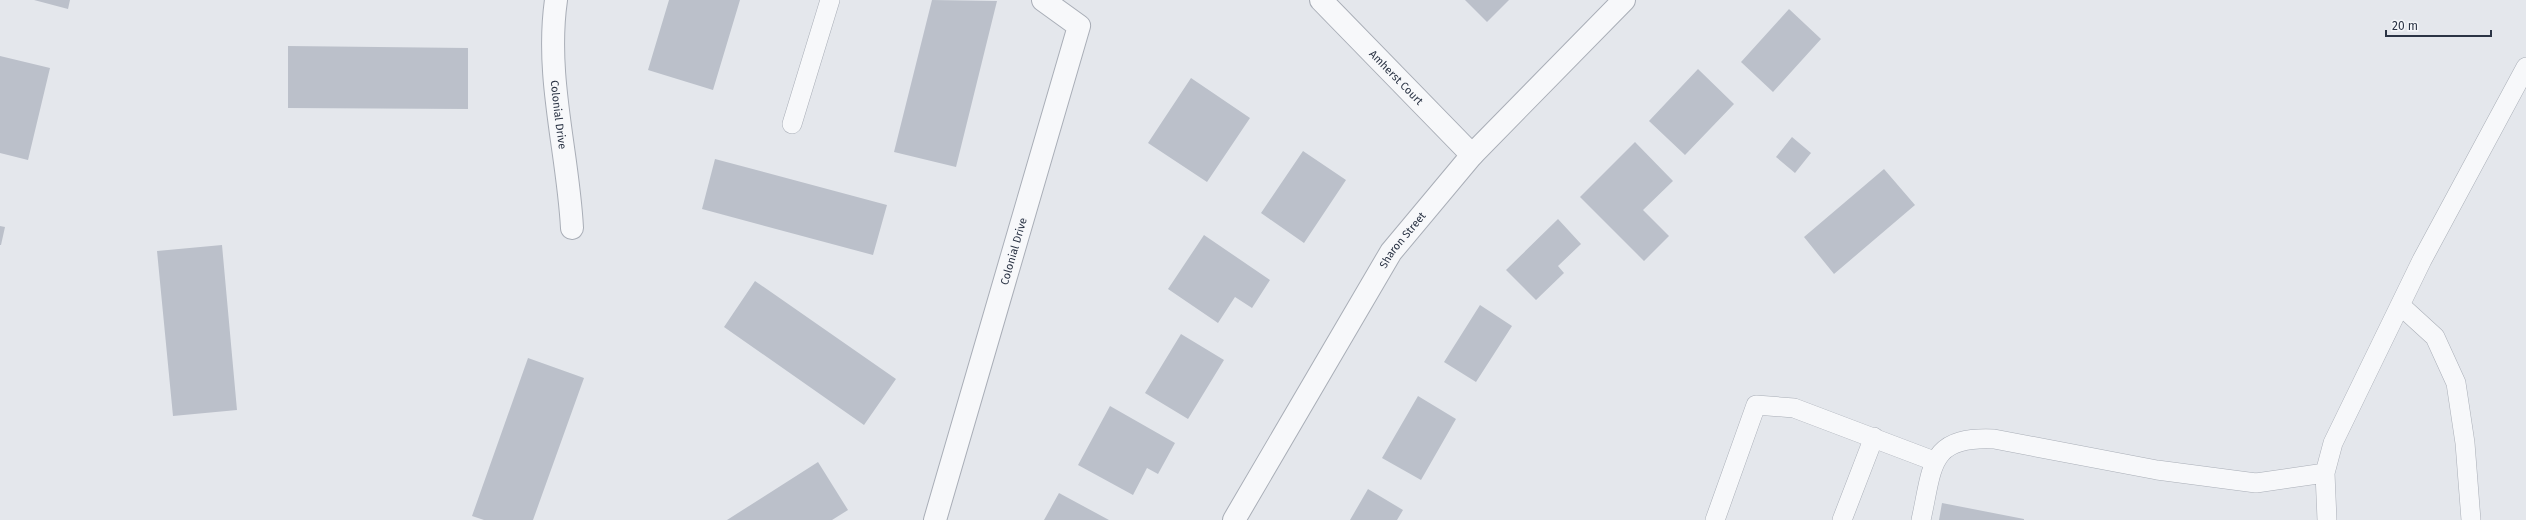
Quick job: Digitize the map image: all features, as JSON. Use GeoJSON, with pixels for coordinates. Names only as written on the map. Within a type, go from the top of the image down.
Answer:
{"type":"FeatureCollection","features":[{"type":"Feature","properties":{"kind":"street","name":"Colonial Drive"},"geometry":{"type":"LineString","coordinates":[[556,0],[553,30],[557,105],[572,228]]}},
{"type":"Feature","properties":{"kind":"street","name":"Colonial Drive"},"geometry":{"type":"LineString","coordinates":[[935,520],[1080,26],[1043,0]]}},
{"type":"Feature","properties":{"kind":"street","name":"Amherst Court"},"geometry":{"type":"LineString","coordinates":[[1321,0],[1472,155]]}},
{"type":"Feature","properties":{"kind":"street","name":"Sharon Street"},"geometry":{"type":"LineString","coordinates":[[1234,520],[1391,252],[1472,155],[1624,0]]}},
{"type":"Feature","properties":{"kind":"lane"},"geometry":{"type":"LineString","coordinates":[[792,124],[830,0]]}},
{"type":"Feature","properties":{"kind":"lane"},"geometry":{"type":"LineString","coordinates":[[2327,520],[2325,473],[2333,443],[2422,260],[2526,67]]}},
{"type":"Feature","properties":{"kind":"lane"},"geometry":{"type":"LineString","coordinates":[[2400,305],[2435,337],[2456,383],[2465,443],[2470,520]]}},
{"type":"Feature","properties":{"kind":"lane"},"geometry":{"type":"LineString","coordinates":[[1715,520],[1756,405],[1794,408],[1874,437],[1934,461]]}},
{"type":"Feature","properties":{"kind":"lane"},"geometry":{"type":"LineString","coordinates":[[1842,520],[1874,437]]}},
{"type":"Feature","properties":{"kind":"lane"},"geometry":{"type":"LineString","coordinates":[[1921,520],[1934,461],[1943,449],[1955,442],[1972,438],[1994,439],[2156,470],[2256,483],[2325,473]]}},
{"type":"Feature","properties":{"kind":"building"},"geometry":{"type":"Polygon","coordinates":[[[34,0],[70,0],[68,9],[34,0]]]}},
{"type":"Feature","properties":{"kind":"building"},"geometry":{"type":"Polygon","coordinates":[[[669,0],[740,0],[713,90],[648,70],[669,0]]]}},
{"type":"Feature","properties":{"kind":"building"},"geometry":{"type":"Polygon","coordinates":[[[932,0],[997,1],[956,167],[894,152],[932,0]]]}},
{"type":"Feature","properties":{"kind":"building"},"geometry":{"type":"Polygon","coordinates":[[[1465,0],[1509,0],[1487,22],[1465,0]]]}},
{"type":"Feature","properties":{"kind":"building"},"geometry":{"type":"Polygon","coordinates":[[[1789,9],[1821,39],[1773,92],[1741,62],[1789,9]]]}},
{"type":"Feature","properties":{"kind":"building"},"geometry":{"type":"Polygon","coordinates":[[[288,46],[468,48],[468,109],[288,108],[288,46]]]}},
{"type":"Feature","properties":{"kind":"building"},"geometry":{"type":"Polygon","coordinates":[[[0,56],[50,68],[28,160],[0,153],[0,56]]]}},
{"type":"Feature","properties":{"kind":"building"},"geometry":{"type":"Polygon","coordinates":[[[1698,69],[1734,104],[1685,155],[1649,121],[1698,69]]]}},
{"type":"Feature","properties":{"kind":"building"},"geometry":{"type":"Polygon","coordinates":[[[1191,78],[1250,118],[1207,182],[1148,143],[1191,78]]]}},
{"type":"Feature","properties":{"kind":"building"},"geometry":{"type":"Polygon","coordinates":[[[1792,137],[1811,153],[1795,173],[1776,157],[1792,137]]]}},
{"type":"Feature","properties":{"kind":"building"},"geometry":{"type":"Polygon","coordinates":[[[1635,142],[1673,181],[1643,210],[1669,236],[1644,261],[1580,197],[1635,142]]]}},
{"type":"Feature","properties":{"kind":"building"},"geometry":{"type":"Polygon","coordinates":[[[1303,151],[1346,180],[1304,243],[1261,213],[1303,151]]]}},
{"type":"Feature","properties":{"kind":"building"},"geometry":{"type":"Polygon","coordinates":[[[715,159],[887,205],[873,255],[702,209],[715,159]]]}},
{"type":"Feature","properties":{"kind":"building"},"geometry":{"type":"Polygon","coordinates":[[[1884,169],[1915,205],[1834,274],[1804,237],[1884,169]]]}},
{"type":"Feature","properties":{"kind":"building"},"geometry":{"type":"Polygon","coordinates":[[[1558,219],[1581,244],[1558,266],[1564,273],[1536,300],[1506,270],[1558,219]]]}},
{"type":"Feature","properties":{"kind":"building"},"geometry":{"type":"Polygon","coordinates":[[[0,226],[5,227],[1,245],[0,245],[0,226]]]}},
{"type":"Feature","properties":{"kind":"building"},"geometry":{"type":"Polygon","coordinates":[[[1204,235],[1270,280],[1252,308],[1235,297],[1218,323],[1168,289],[1204,235]]]}},
{"type":"Feature","properties":{"kind":"building"},"geometry":{"type":"Polygon","coordinates":[[[222,245],[237,410],[173,416],[157,251],[222,245]]]}},
{"type":"Feature","properties":{"kind":"building"},"geometry":{"type":"Polygon","coordinates":[[[755,281],[896,379],[864,425],[724,327],[755,281]]]}},
{"type":"Feature","properties":{"kind":"building"},"geometry":{"type":"Polygon","coordinates":[[[1480,305],[1512,326],[1476,382],[1444,362],[1480,305]]]}},
{"type":"Feature","properties":{"kind":"building"},"geometry":{"type":"Polygon","coordinates":[[[1181,334],[1224,360],[1188,419],[1145,393],[1181,334]]]}},
{"type":"Feature","properties":{"kind":"building"},"geometry":{"type":"Polygon","coordinates":[[[528,358],[584,378],[533,520],[484,520],[472,516],[528,358]]]}},
{"type":"Feature","properties":{"kind":"building"},"geometry":{"type":"Polygon","coordinates":[[[1418,396],[1456,419],[1421,480],[1382,458],[1418,396]]]}},
{"type":"Feature","properties":{"kind":"building"},"geometry":{"type":"Polygon","coordinates":[[[1110,406],[1175,443],[1158,474],[1147,468],[1133,495],[1078,465],[1110,406]]]}},
{"type":"Feature","properties":{"kind":"building"},"geometry":{"type":"Polygon","coordinates":[[[818,462],[848,510],[832,520],[727,520],[818,462]]]}},
{"type":"Feature","properties":{"kind":"building"},"geometry":{"type":"Polygon","coordinates":[[[1368,489],[1403,510],[1397,520],[1350,520],[1368,489]]]}},
{"type":"Feature","properties":{"kind":"building"},"geometry":{"type":"Polygon","coordinates":[[[1059,493],[1109,520],[1044,520],[1059,493]]]}},
{"type":"Feature","properties":{"kind":"building"},"geometry":{"type":"Polygon","coordinates":[[[1942,503],[2024,519],[2024,520],[1939,520],[1942,503]]]}}]}
